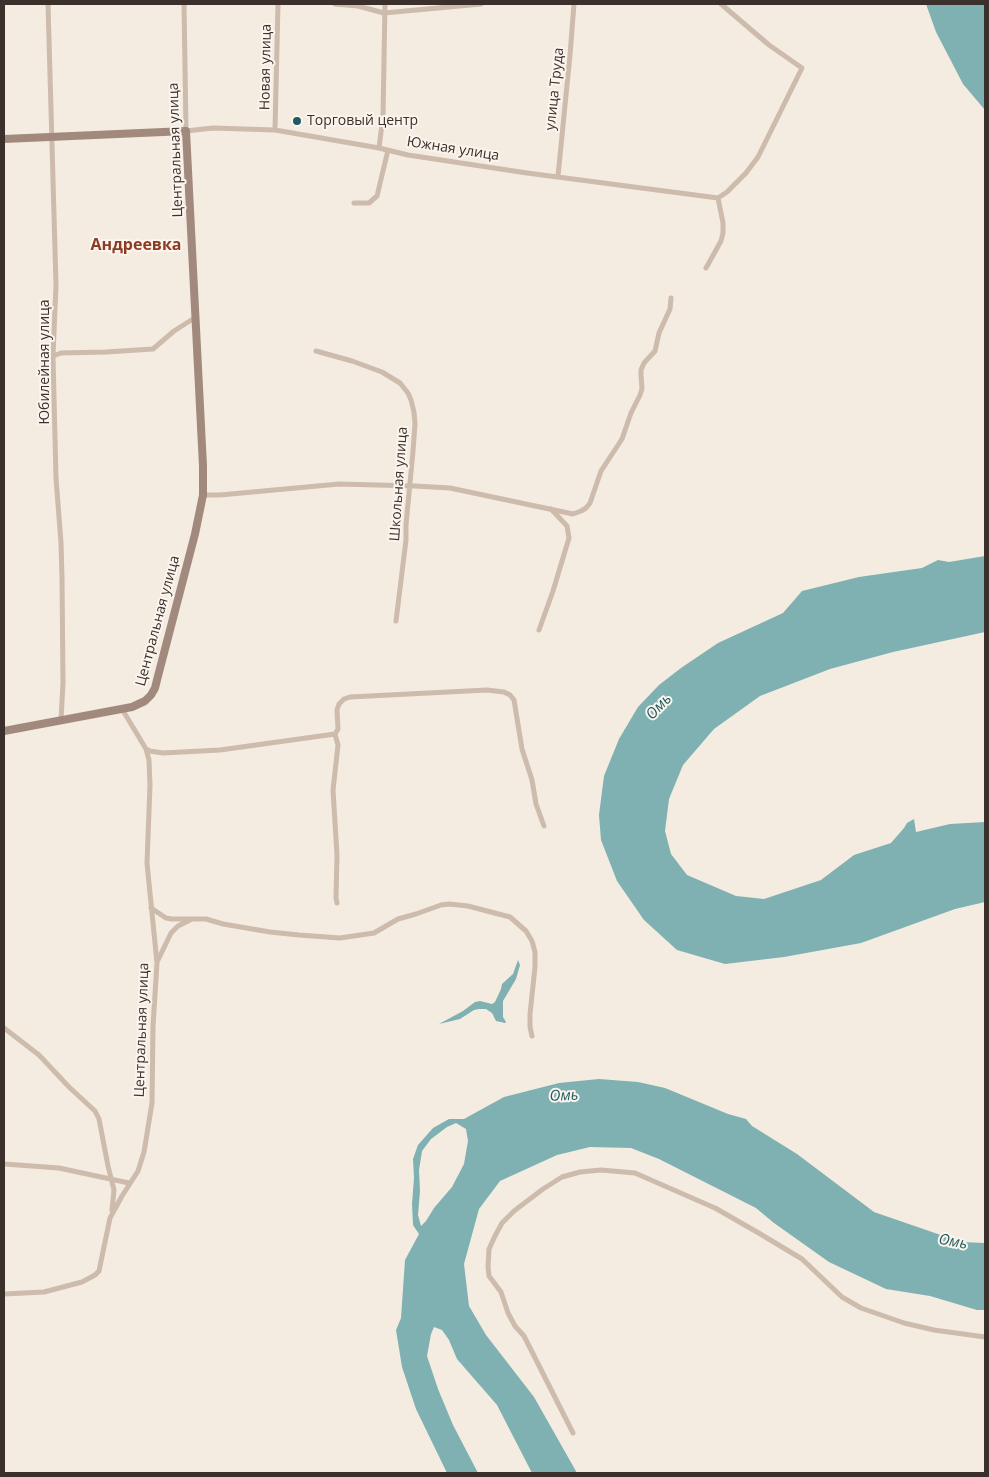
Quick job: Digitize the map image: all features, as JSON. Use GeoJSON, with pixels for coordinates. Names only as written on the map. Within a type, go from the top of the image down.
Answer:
{"type":"FeatureCollection","features":[{"type":"Feature","properties":{"kind":"street","name":"Юбилейная улица"},"geometry":{"type":"LineString","coordinates":[[48,4],[56,285],[53,356],[56,478],[61,552],[63,683],[61,720]]}},
{"type":"Feature","properties":{"kind":"street","name":"Центральная улица"},"geometry":{"type":"LineString","coordinates":[[4,1294],[44,1292],[89,1279],[99,1271],[110,1218],[141,1164],[152,1103],[153,1026],[157,963],[147,863],[149,760],[146,749],[122,709],[139,705],[151,695],[155,688],[195,534],[203,495],[186,131],[184,4]]}},
{"type":"Feature","properties":{"kind":"street","name":"Новая улица"},"geometry":{"type":"LineString","coordinates":[[276,130],[278,4]]}},
{"type":"Feature","properties":{"kind":"street"},"geometry":{"type":"LineString","coordinates":[[336,4],[352,5],[384,13],[481,4]]}},
{"type":"Feature","properties":{"kind":"street"},"geometry":{"type":"LineString","coordinates":[[379,148],[383,116],[384,4]]}},
{"type":"Feature","properties":{"kind":"street","name":"улица Труда"},"geometry":{"type":"LineString","coordinates":[[558,176],[574,4]]}},
{"type":"Feature","properties":{"kind":"street"},"geometry":{"type":"LineString","coordinates":[[706,268],[723,234],[724,223],[718,198],[727,192],[758,157],[802,68],[769,45],[721,4]]}},
{"type":"Feature","properties":{"kind":"street","name":"Южная улица"},"geometry":{"type":"LineString","coordinates":[[4,139],[186,131],[212,128],[276,130],[416,156],[527,173],[718,198]]}},
{"type":"Feature","properties":{"kind":"street"},"geometry":{"type":"LineString","coordinates":[[354,203],[370,203],[377,196],[388,150]]}},
{"type":"Feature","properties":{"kind":"street"},"geometry":{"type":"LineString","coordinates":[[203,495],[340,484],[450,488],[573,514],[586,508],[590,502],[601,471],[622,439],[642,389],[641,370],[644,363],[655,351],[659,333],[670,309],[671,298]]}},
{"type":"Feature","properties":{"kind":"street"},"geometry":{"type":"LineString","coordinates":[[53,356],[62,353],[153,349],[174,331],[196,317]]}},
{"type":"Feature","properties":{"kind":"street","name":"Школьная улица"},"geometry":{"type":"LineString","coordinates":[[316,351],[382,372],[400,383],[408,393],[414,412],[415,424],[406,540],[396,621]]}},
{"type":"Feature","properties":{"kind":"street"},"geometry":{"type":"LineString","coordinates":[[539,630],[569,538],[567,526],[550,508]]}},
{"type":"Feature","properties":{"kind":"street"},"geometry":{"type":"LineString","coordinates":[[338,903],[336,898],[337,855],[333,790],[338,745],[335,734],[338,729],[336,710],[344,699],[350,697],[487,690],[504,692],[514,700],[522,749],[532,780],[536,804],[544,826]]}},
{"type":"Feature","properties":{"kind":"street"},"geometry":{"type":"LineString","coordinates":[[4,731],[122,709]]}},
{"type":"Feature","properties":{"kind":"street"},"geometry":{"type":"LineString","coordinates":[[146,749],[163,753],[220,750],[335,734]]}},
{"type":"Feature","properties":{"kind":"street"},"geometry":{"type":"LineString","coordinates":[[151,908],[166,918],[206,919],[222,924],[270,932],[340,938],[374,933],[398,919],[449,904],[468,906],[510,917],[526,931],[532,941],[535,952],[530,1014],[532,1036]]}},
{"type":"Feature","properties":{"kind":"street"},"geometry":{"type":"LineString","coordinates":[[157,963],[171,933],[178,926],[193,918]]}},
{"type":"Feature","properties":{"kind":"street"},"geometry":{"type":"LineString","coordinates":[[4,1028],[39,1055],[95,1111],[99,1118],[114,1195],[110,1218]]}},
{"type":"Feature","properties":{"kind":"street"},"geometry":{"type":"LineString","coordinates":[[4,1164],[59,1168],[129,1183]]}},
{"type":"Feature","properties":{"kind":"street"},"geometry":{"type":"LineString","coordinates":[[573,1433],[524,1336],[515,1326],[508,1313],[501,1292],[489,1276],[488,1267],[489,1249],[502,1223],[514,1211],[543,1189],[562,1178],[580,1172],[601,1170],[636,1173],[715,1208],[802,1259],[842,1297],[861,1308],[904,1323],[934,1330],[985,1337]]}},
{"type":"Feature","properties":{"kind":"water"},"geometry":{"type":"Polygon","coordinates":[[[926,4],[985,4],[985,110],[963,84],[936,32],[926,4]]]}},
{"type":"Feature","properties":{"kind":"water","name":"Омь"},"geometry":{"type":"Polygon","coordinates":[[[985,556],[985,632],[893,652],[830,669],[760,696],[714,729],[683,765],[669,799],[665,831],[671,854],[687,875],[736,896],[764,899],[821,880],[854,855],[891,843],[907,823],[914,819],[916,832],[950,824],[985,822],[985,902],[955,909],[861,943],[784,957],[725,964],[677,950],[644,920],[617,881],[601,840],[599,815],[604,776],[619,739],[638,707],[659,685],[681,668],[718,643],[783,613],[802,591],[859,577],[922,568],[938,560],[949,562],[985,556]]]}},
{"type":"Feature","properties":{"kind":"water"},"geometry":{"type":"Polygon","coordinates":[[[518,960],[520,965],[516,979],[503,1001],[505,1023],[496,1021],[492,1013],[486,1009],[479,1009],[460,1019],[439,1024],[475,1002],[480,1001],[492,1004],[495,1002],[502,984],[513,974],[518,960]]]}},
{"type":"Feature","properties":{"kind":"water","name":"Омь"},"geometry":{"type":"Polygon","coordinates":[[[599,1079],[638,1082],[665,1088],[728,1114],[746,1119],[752,1126],[797,1154],[874,1212],[961,1242],[985,1243],[985,1310],[977,1310],[930,1296],[886,1289],[829,1262],[756,1208],[659,1159],[631,1148],[590,1147],[557,1155],[500,1181],[479,1209],[464,1264],[469,1306],[486,1335],[534,1397],[577,1473],[532,1473],[497,1405],[457,1359],[449,1340],[442,1330],[434,1327],[427,1356],[453,1425],[478,1473],[447,1473],[416,1409],[402,1367],[396,1330],[401,1318],[405,1260],[419,1234],[413,1225],[413,1159],[418,1145],[433,1128],[449,1119],[464,1119],[504,1097],[559,1083],[599,1079]],[[456,1123],[447,1127],[431,1139],[422,1151],[419,1170],[418,1215],[421,1226],[452,1187],[464,1164],[468,1141],[466,1129],[456,1123]]]}},
{"type":"Feature","properties":{"kind":"place","name":"Торговый центр"},"geometry":{"type":"Point","coordinates":[297,121]}},
{"type":"Feature","properties":{"kind":"district","name":"Андреевка"},"geometry":{"type":"Point","coordinates":[136,245]}}]}
